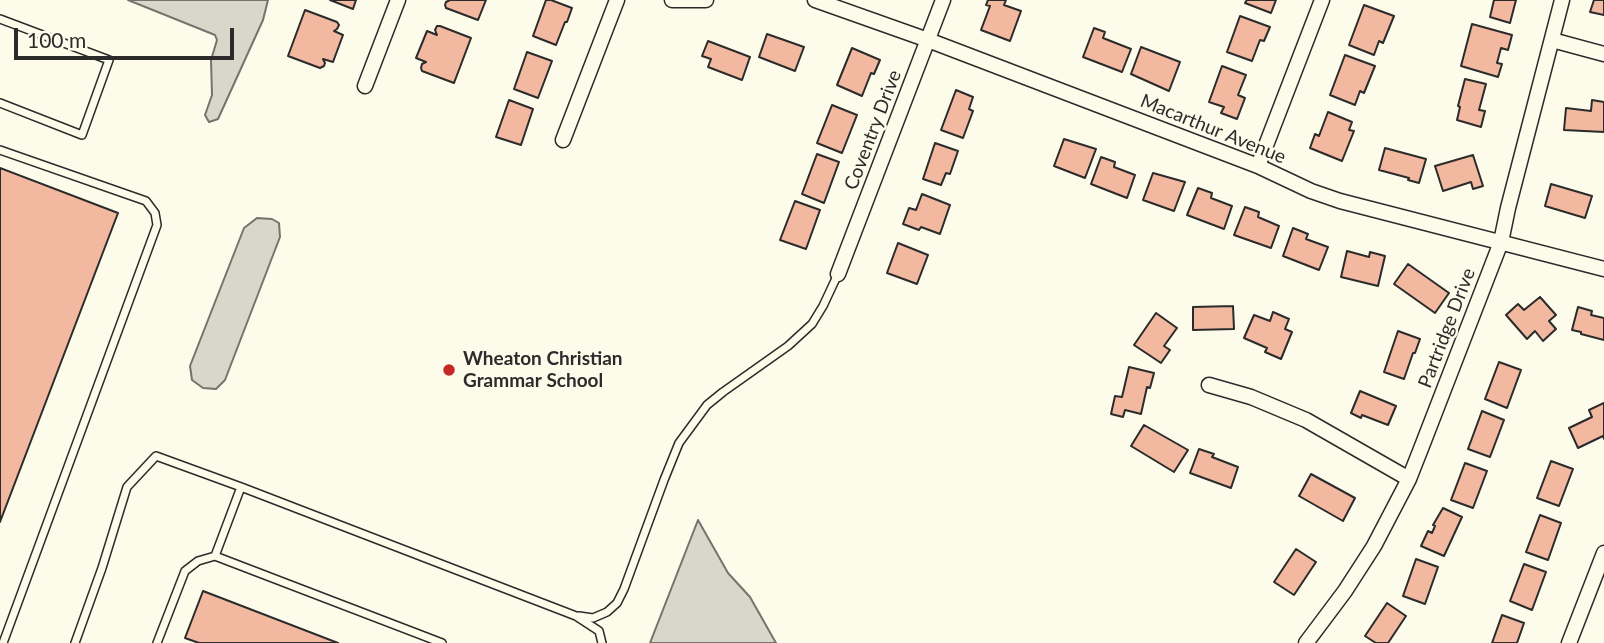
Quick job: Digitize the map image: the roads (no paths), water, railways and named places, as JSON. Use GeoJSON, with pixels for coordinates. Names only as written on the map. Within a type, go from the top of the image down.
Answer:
{"type":"FeatureCollection","features":[{"type":"Feature","properties":{"kind":"street"},"geometry":{"type":"LineString","coordinates":[[365,86],[398,0]]}},
{"type":"Feature","properties":{"kind":"street"},"geometry":{"type":"LineString","coordinates":[[564,140],[617,0]]}},
{"type":"Feature","properties":{"kind":"street"},"geometry":{"type":"LineString","coordinates":[[672,0],[706,0]]}},
{"type":"Feature","properties":{"kind":"street","name":"Macarthur Avenue"},"geometry":{"type":"LineString","coordinates":[[815,0],[928,40],[1258,166],[1311,191],[1340,201],[1604,269]]}},
{"type":"Feature","properties":{"kind":"street","name":"Coventry Drive"},"geometry":{"type":"LineString","coordinates":[[838,274],[943,0]]}},
{"type":"Feature","properties":{"kind":"street"},"geometry":{"type":"LineString","coordinates":[[1258,166],[1322,0]]}},
{"type":"Feature","properties":{"kind":"street","name":"Partridge Drive"},"geometry":{"type":"LineString","coordinates":[[1306,643],[1345,592],[1374,546],[1409,479],[1501,242],[1562,0]]}},
{"type":"Feature","properties":{"kind":"street"},"geometry":{"type":"LineString","coordinates":[[1552,40],[1604,54]]}},
{"type":"Feature","properties":{"kind":"street"},"geometry":{"type":"LineString","coordinates":[[1209,384],[1251,397],[1306,420],[1409,479]]}},
{"type":"Feature","properties":{"kind":"street"},"geometry":{"type":"LineString","coordinates":[[1569,643],[1604,553]]}},
{"type":"Feature","properties":{"kind":"lane"},"geometry":{"type":"LineString","coordinates":[[0,19],[109,60],[82,135],[0,103]]}},
{"type":"Feature","properties":{"kind":"lane"},"geometry":{"type":"LineString","coordinates":[[0,150],[146,201],[155,213],[158,225],[3,643]]}},
{"type":"Feature","properties":{"kind":"lane"},"geometry":{"type":"LineString","coordinates":[[576,616],[593,618],[607,612],[617,603],[679,443],[707,405],[812,324],[838,274]]}},
{"type":"Feature","properties":{"kind":"lane"},"geometry":{"type":"LineString","coordinates":[[75,643],[127,487],[156,456],[576,616],[599,631],[602,643]]}},
{"type":"Feature","properties":{"kind":"lane"},"geometry":{"type":"LineString","coordinates":[[215,556],[241,487]]}},
{"type":"Feature","properties":{"kind":"lane"},"geometry":{"type":"LineString","coordinates":[[158,643],[185,571],[198,561],[215,556],[442,643]]}},
{"type":"Feature","properties":{"kind":"place","name":"Wheaton Christian Grammar School"},"geometry":{"type":"Point","coordinates":[449,370]}}]}
